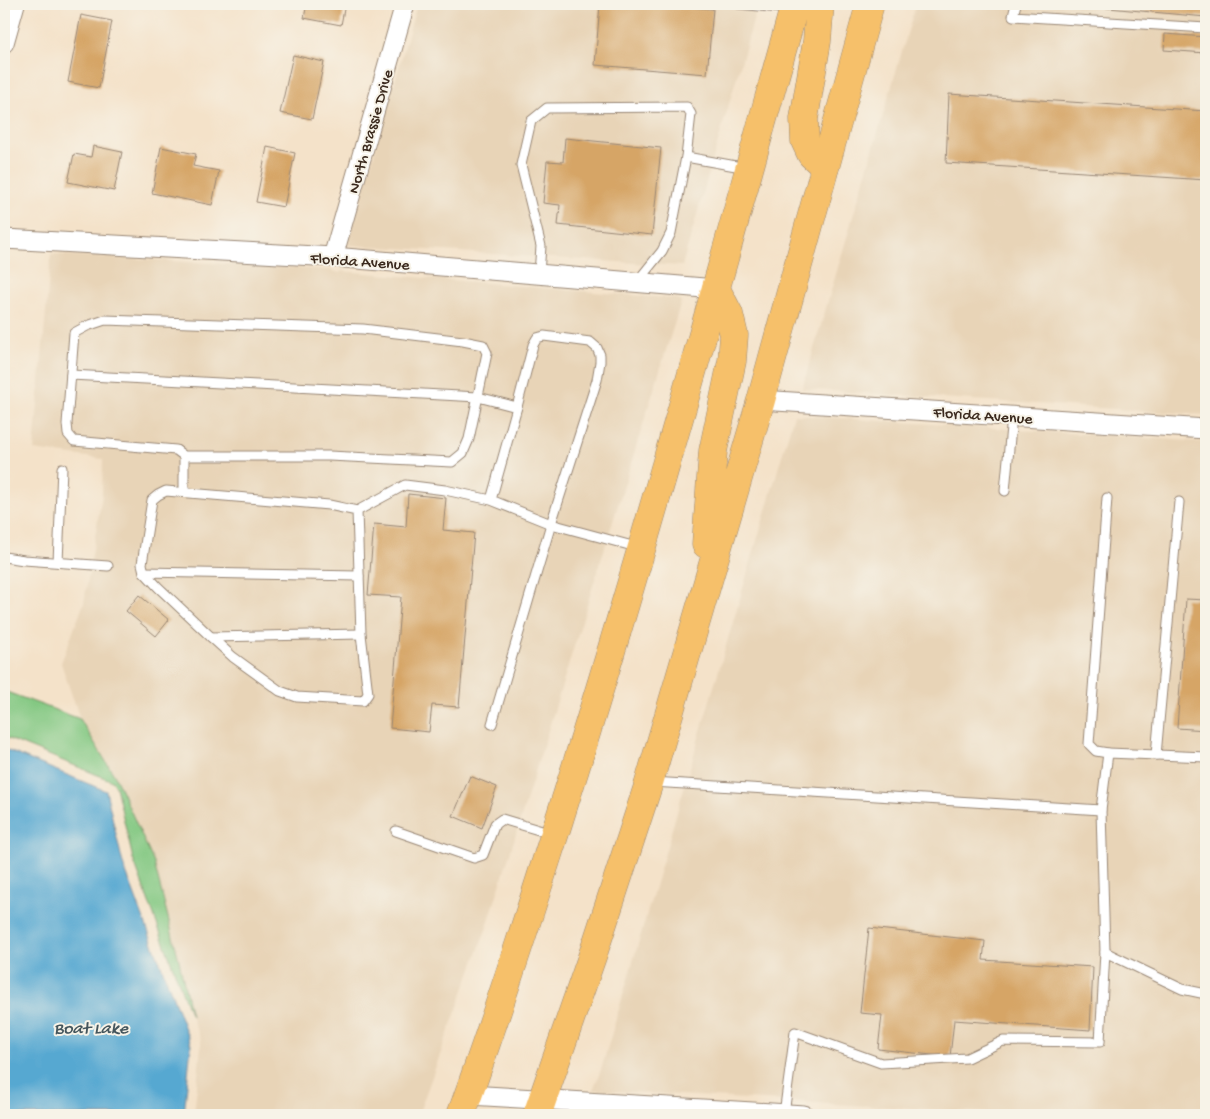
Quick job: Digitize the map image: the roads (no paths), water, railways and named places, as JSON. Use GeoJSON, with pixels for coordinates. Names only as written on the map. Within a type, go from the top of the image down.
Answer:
{"type":"FeatureCollection","features":[{"type":"Feature","properties":{"kind":"main road"},"geometry":{"type":"LineString","coordinates":[[820,4],[818,41],[804,119],[806,140],[811,154],[825,167]]}},
{"type":"Feature","properties":{"kind":"main road"},"geometry":{"type":"LineString","coordinates":[[539,1108],[594,951],[649,781],[760,400],[870,4]]}},
{"type":"Feature","properties":{"kind":"main road"},"geometry":{"type":"LineString","coordinates":[[465,1105],[525,927],[642,548],[794,7]]}},
{"type":"Feature","properties":{"kind":"main road"},"geometry":{"type":"LineString","coordinates":[[702,598],[713,451],[732,361],[734,335],[729,314],[716,289]]}},
{"type":"Feature","properties":{"kind":"street"},"geometry":{"type":"LineString","coordinates":[[4,43],[15,4]]}},
{"type":"Feature","properties":{"kind":"street","name":"North Brassie Drive"},"geometry":{"type":"LineString","coordinates":[[333,257],[405,4]]}},
{"type":"Feature","properties":{"kind":"street","name":"Florida Avenue"},"geometry":{"type":"LineString","coordinates":[[4,239],[333,257],[716,289]]}},
{"type":"Feature","properties":{"kind":"street","name":"Florida Avenue"},"geometry":{"type":"LineString","coordinates":[[760,400],[1206,429]]}},
{"type":"Feature","properties":{"kind":"street"},"geometry":{"type":"LineString","coordinates":[[465,1105],[804,1115]]}},
{"type":"Feature","properties":{"kind":"lane"},"geometry":{"type":"LineString","coordinates":[[738,4],[794,7]]}},
{"type":"Feature","properties":{"kind":"lane"},"geometry":{"type":"LineString","coordinates":[[1016,4],[1013,16],[1206,28]]}},
{"type":"Feature","properties":{"kind":"lane"},"geometry":{"type":"LineString","coordinates":[[539,274],[541,246],[521,165],[531,121],[547,108],[687,107],[691,114],[686,157],[671,233],[662,251],[637,282]]}},
{"type":"Feature","properties":{"kind":"lane"},"geometry":{"type":"LineString","coordinates":[[686,157],[749,169]]}},
{"type":"Feature","properties":{"kind":"lane"},"geometry":{"type":"LineString","coordinates":[[105,320],[363,329],[463,341],[483,345],[487,353],[469,439],[463,453],[452,462],[329,456],[184,456],[176,450],[74,441],[68,434],[67,424],[70,375],[74,333],[105,320]]}},
{"type":"Feature","properties":{"kind":"lane"},"geometry":{"type":"LineString","coordinates":[[491,500],[518,407],[533,345],[537,338],[544,336],[590,342],[597,348],[600,355],[596,380],[492,724]]}},
{"type":"Feature","properties":{"kind":"lane"},"geometry":{"type":"LineString","coordinates":[[70,375],[478,397],[518,407]]}},
{"type":"Feature","properties":{"kind":"lane"},"geometry":{"type":"LineString","coordinates":[[1005,491],[1012,416]]}},
{"type":"Feature","properties":{"kind":"lane"},"geometry":{"type":"LineString","coordinates":[[184,456],[184,492]]}},
{"type":"Feature","properties":{"kind":"lane"},"geometry":{"type":"LineString","coordinates":[[58,562],[62,468]]}},
{"type":"Feature","properties":{"kind":"lane"},"geometry":{"type":"LineString","coordinates":[[357,511],[361,634],[368,694],[362,702],[297,698],[280,692],[233,657],[144,572],[142,564],[152,500],[166,491],[329,505],[357,511],[405,485],[445,490],[491,500],[551,524],[642,548]]}},
{"type":"Feature","properties":{"kind":"lane"},"geometry":{"type":"LineString","coordinates":[[1107,498],[1089,744],[1096,751],[1108,753],[1206,758]]}},
{"type":"Feature","properties":{"kind":"lane"},"geometry":{"type":"LineString","coordinates":[[1156,755],[1179,502]]}},
{"type":"Feature","properties":{"kind":"lane"},"geometry":{"type":"LineString","coordinates":[[4,558],[108,566]]}},
{"type":"Feature","properties":{"kind":"lane"},"geometry":{"type":"LineString","coordinates":[[144,572],[359,576]]}},
{"type":"Feature","properties":{"kind":"lane"},"geometry":{"type":"LineString","coordinates":[[211,637],[361,634]]}},
{"type":"Feature","properties":{"kind":"lane"},"geometry":{"type":"LineString","coordinates":[[784,1114],[795,1032],[881,1063],[967,1058],[1002,1041],[1100,1042],[1105,952],[1101,810],[1108,753]]}},
{"type":"Feature","properties":{"kind":"lane"},"geometry":{"type":"LineString","coordinates":[[649,781],[1101,810]]}},
{"type":"Feature","properties":{"kind":"lane"},"geometry":{"type":"LineString","coordinates":[[396,831],[474,858],[483,855],[495,824],[502,819],[554,835]]}},
{"type":"Feature","properties":{"kind":"lane"},"geometry":{"type":"LineString","coordinates":[[1105,952],[1182,989],[1206,994]]}},
{"type":"Feature","properties":{"kind":"water","name":"Boat Lake"},"geometry":{"type":"Polygon","coordinates":[[[4,749],[106,791],[123,864],[191,1045],[184,1115],[4,1115],[4,749]]]}}]}
